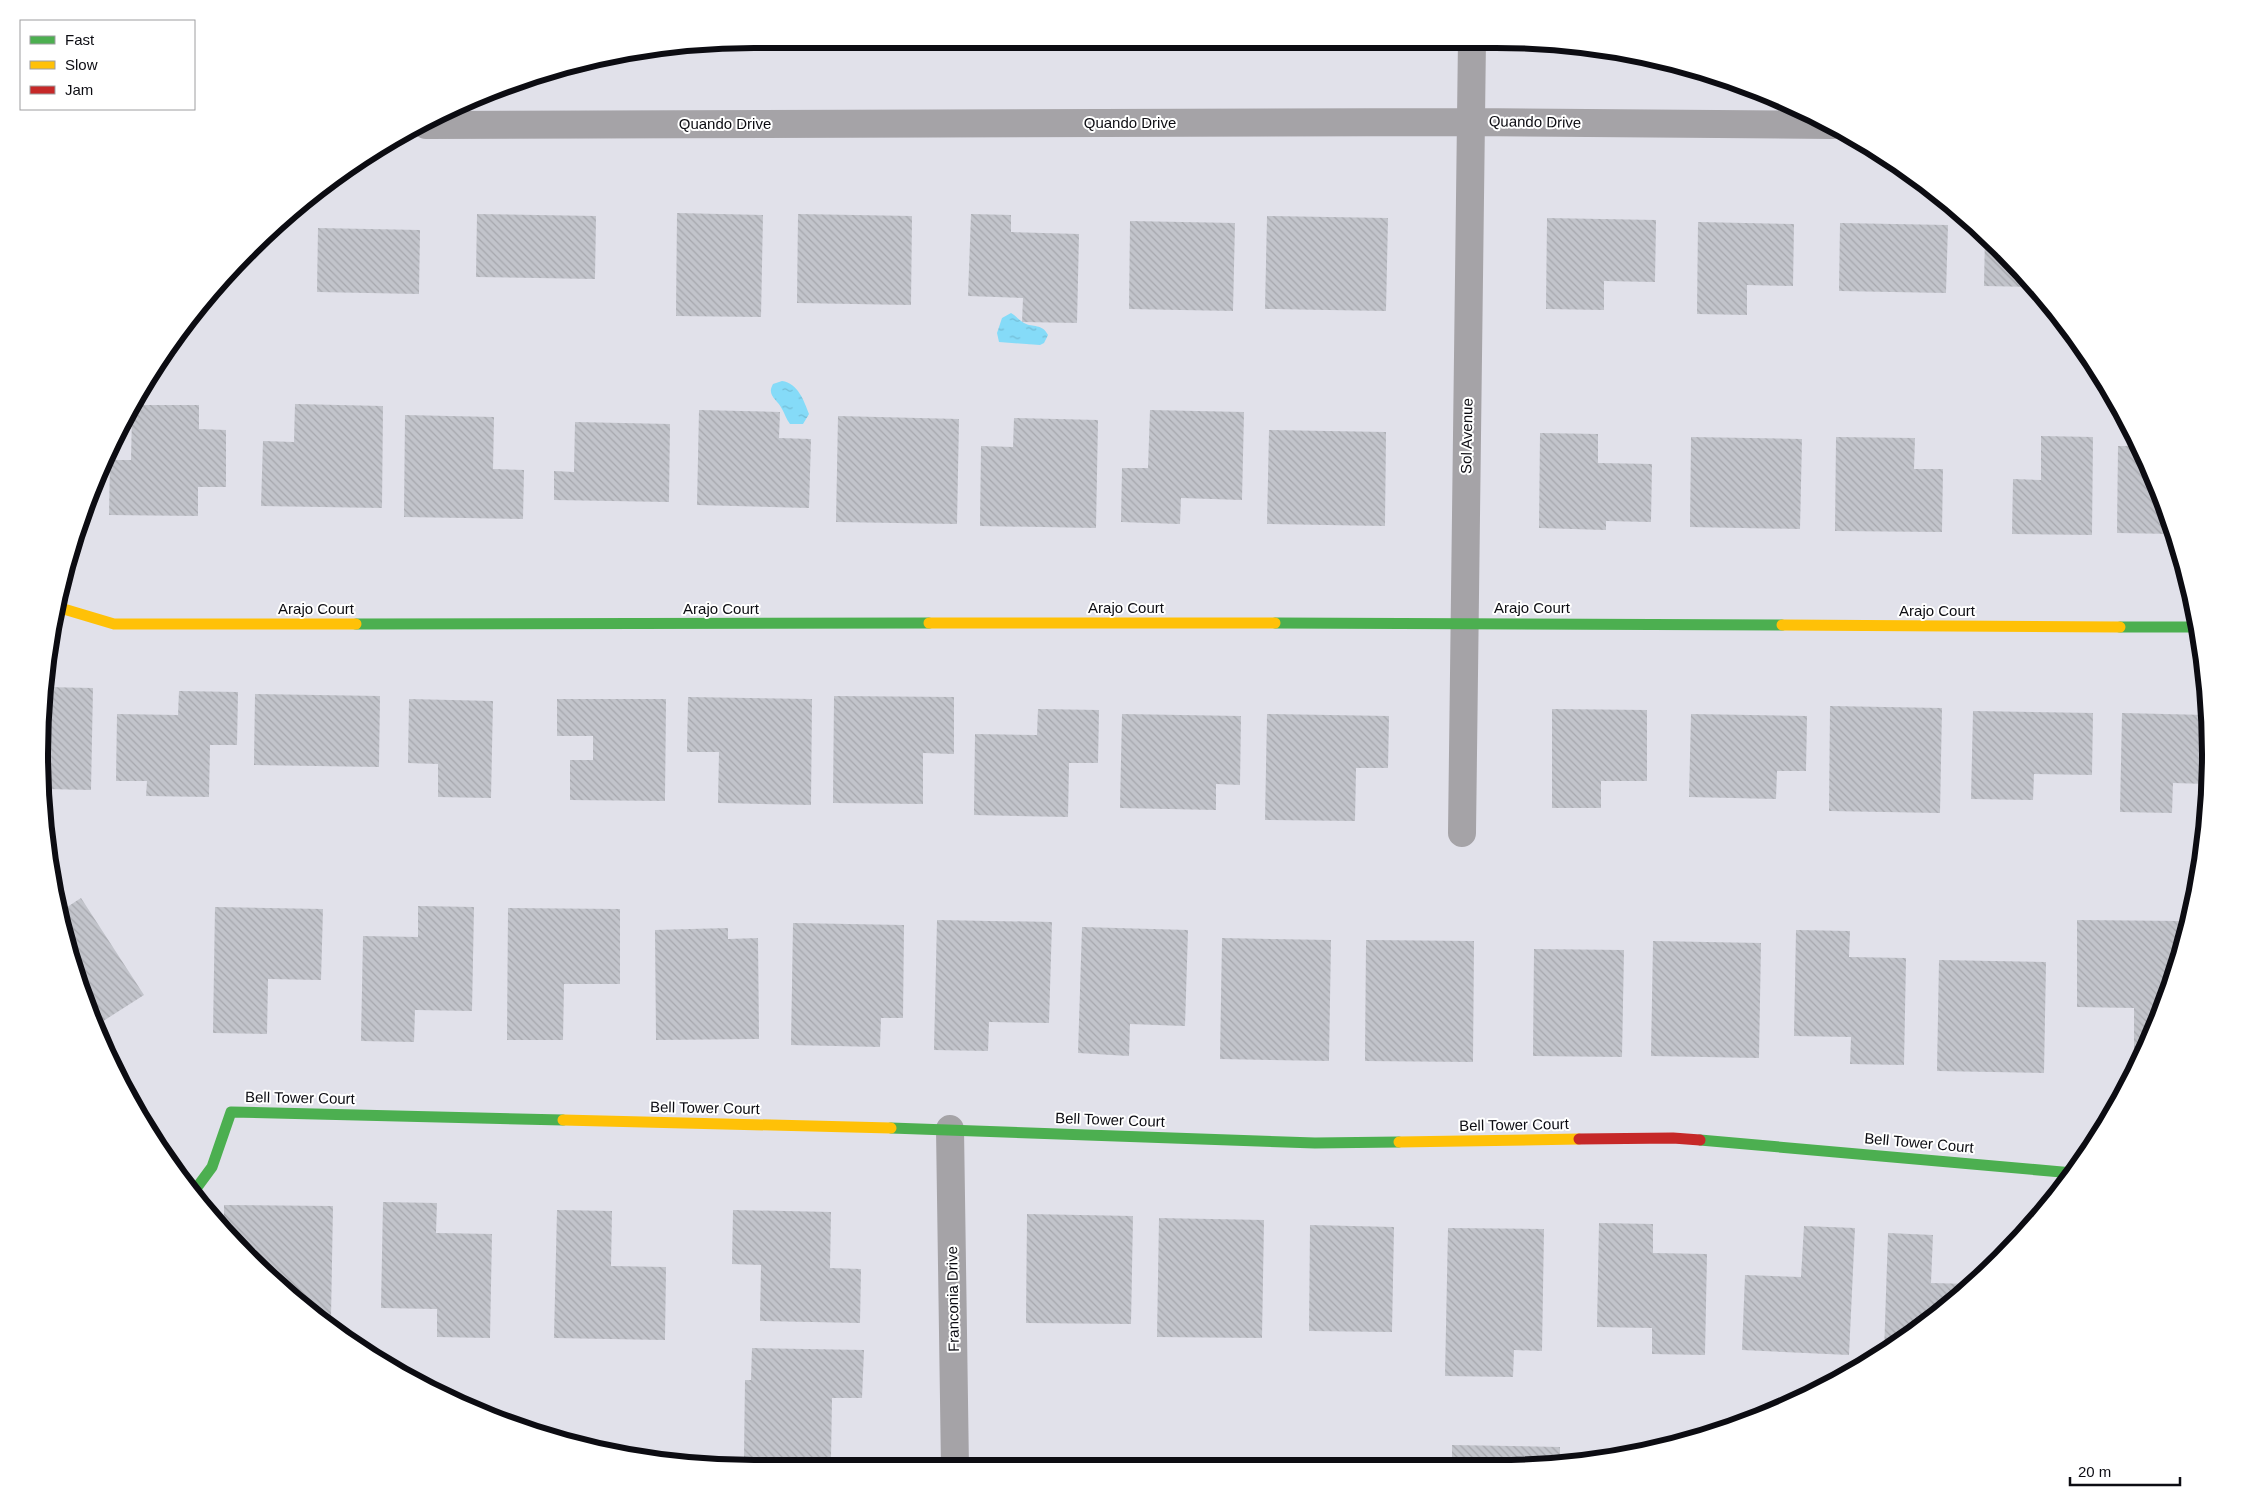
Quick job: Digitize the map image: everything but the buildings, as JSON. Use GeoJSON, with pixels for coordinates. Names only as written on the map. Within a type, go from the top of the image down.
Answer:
{"type":"FeatureCollection","features":[{"type":"Feature","properties":{"kind":"street","name":"Sol Avenue"},"geometry":{"type":"LineString","coordinates":[[1462,833],[1472,48]]}},
{"type":"Feature","properties":{"kind":"street","name":"Quando Drive"},"geometry":{"type":"LineString","coordinates":[[432,125],[1471,122],[1818,125]]}},
{"type":"Feature","properties":{"kind":"street","name":"Arajo Court"},"geometry":{"type":"LineString","coordinates":[[63,609],[114,624],[1464,623],[2191,627]]}},
{"type":"Feature","properties":{"kind":"street","name":"Bell Tower Court"},"geometry":{"type":"LineString","coordinates":[[197,1188],[212,1167],[231,1112],[950,1129],[1315,1143],[1673,1138],[1988,1164],[2065,1172]]}},
{"type":"Feature","properties":{"kind":"street","name":"Franconia Drive"},"geometry":{"type":"LineString","coordinates":[[950,1129],[955,1460]]}},
{"type":"Feature","properties":{"kind":"water"},"geometry":{"type":"Polygon","coordinates":[[[1011,313],[1024,323],[1040,327],[1046,331],[1048,335],[1044,343],[1040,345],[999,342],[997,333],[1002,318],[1011,313]]]}},
{"type":"Feature","properties":{"kind":"water"},"geometry":{"type":"Polygon","coordinates":[[[782,381],[792,385],[802,398],[809,414],[803,424],[790,424],[773,398],[771,388],[773,384],[782,381]]]}},
{"type":"Feature","properties":{"kind":"traffic: fast"},"geometry":{"type":"LineString","coordinates":[[356,624],[929,623]]}},
{"type":"Feature","properties":{"kind":"traffic: fast"},"geometry":{"type":"LineString","coordinates":[[1275,623],[1782,625]]}},
{"type":"Feature","properties":{"kind":"traffic: fast"},"geometry":{"type":"LineString","coordinates":[[2120,627],[2191,627]]}},
{"type":"Feature","properties":{"kind":"traffic: fast"},"geometry":{"type":"LineString","coordinates":[[197,1188],[212,1167],[231,1112],[563,1120]]}},
{"type":"Feature","properties":{"kind":"traffic: fast"},"geometry":{"type":"LineString","coordinates":[[891,1128],[1315,1143],[1399,1142]]}},
{"type":"Feature","properties":{"kind":"traffic: fast"},"geometry":{"type":"LineString","coordinates":[[1700,1140],[2065,1172]]}},
{"type":"Feature","properties":{"kind":"traffic: slow"},"geometry":{"type":"LineString","coordinates":[[63,609],[114,624],[356,624]]}},
{"type":"Feature","properties":{"kind":"traffic: slow"},"geometry":{"type":"LineString","coordinates":[[929,623],[1275,623]]}},
{"type":"Feature","properties":{"kind":"traffic: slow"},"geometry":{"type":"LineString","coordinates":[[1782,625],[2120,627]]}},
{"type":"Feature","properties":{"kind":"traffic: slow"},"geometry":{"type":"LineString","coordinates":[[563,1120],[891,1128]]}},
{"type":"Feature","properties":{"kind":"traffic: slow"},"geometry":{"type":"LineString","coordinates":[[1399,1142],[1579,1139]]}},
{"type":"Feature","properties":{"kind":"traffic: jam"},"geometry":{"type":"LineString","coordinates":[[1579,1139],[1673,1138],[1700,1140]]}}]}
